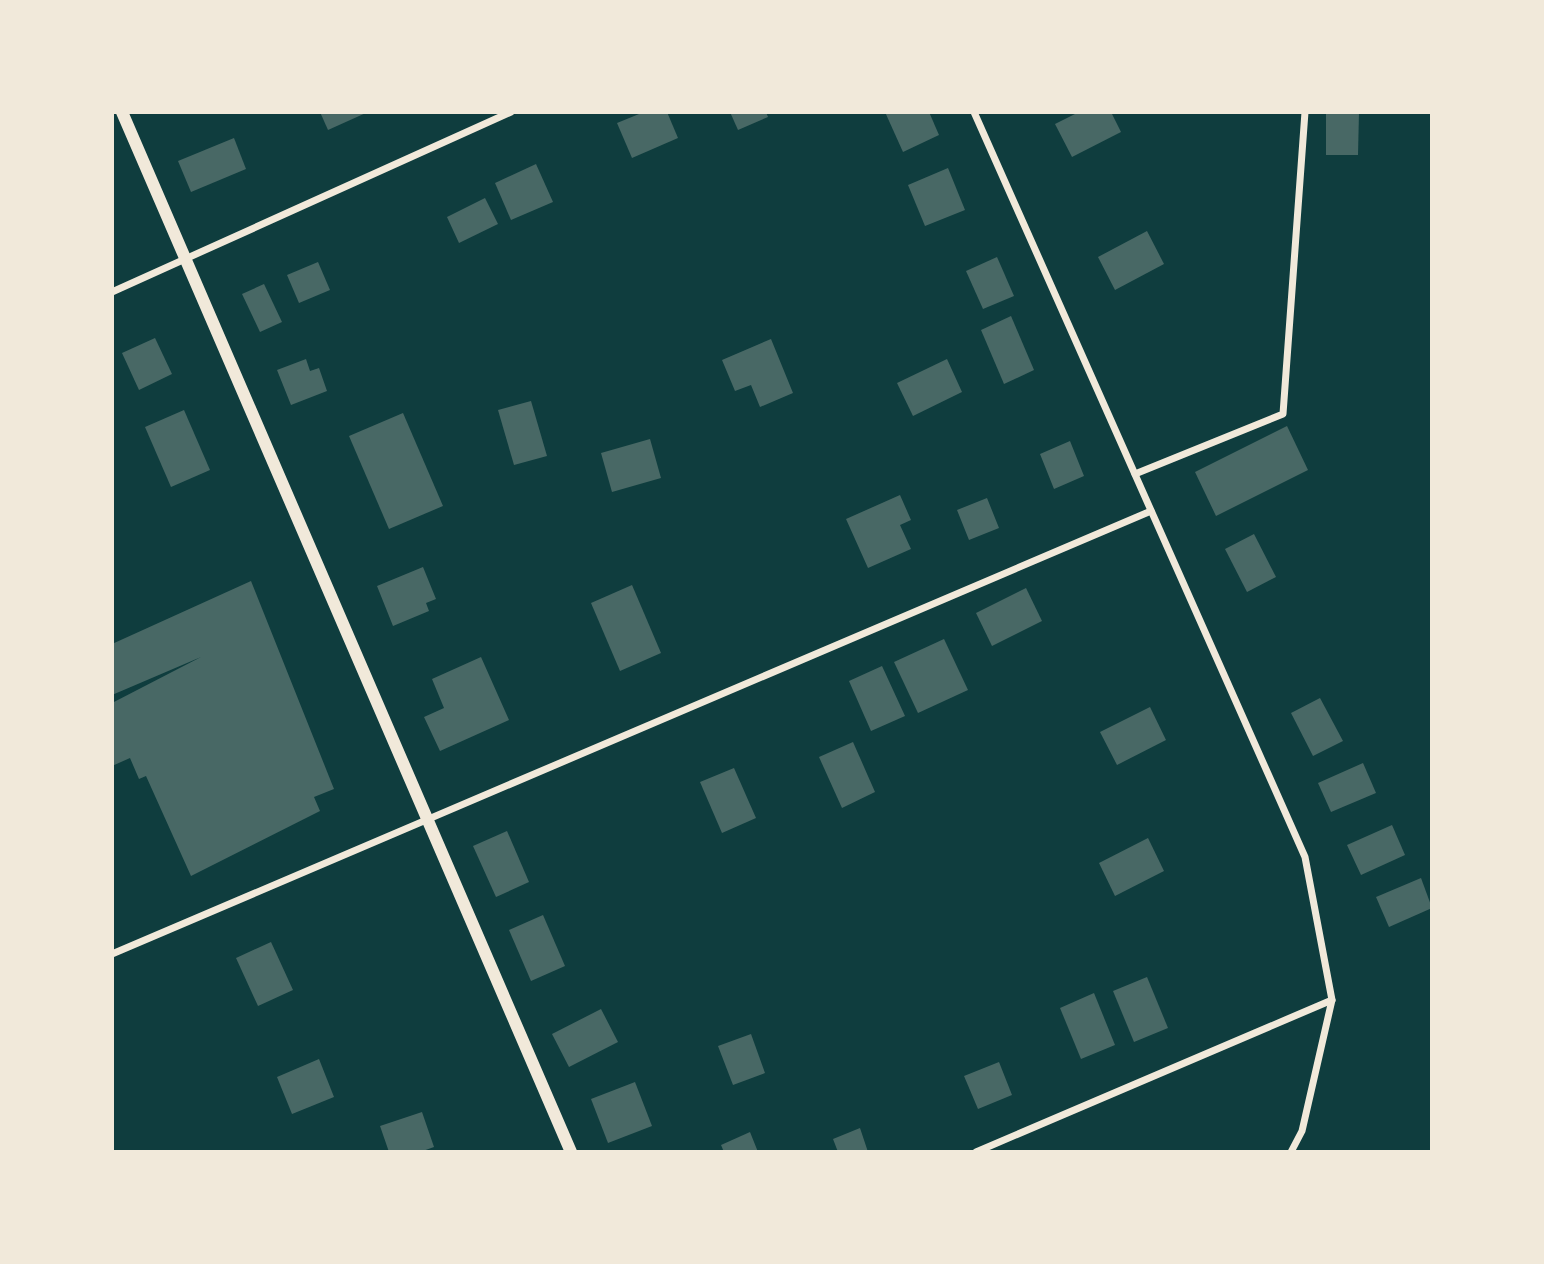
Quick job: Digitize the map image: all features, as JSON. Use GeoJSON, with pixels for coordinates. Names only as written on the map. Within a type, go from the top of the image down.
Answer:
{"type":"FeatureCollection","features":[{"type":"Feature","properties":{"kind":"street"},"geometry":{"type":"LineString","coordinates":[[122,112],[571,1152]]}},
{"type":"Feature","properties":{"kind":"street"},"geometry":{"type":"LineString","coordinates":[[112,292],[511,112]]}},
{"type":"Feature","properties":{"kind":"street"},"geometry":{"type":"LineString","coordinates":[[974,112],[1305,857],[1332,1000],[1301,1131],[1291,1152]]}},
{"type":"Feature","properties":{"kind":"street"},"geometry":{"type":"LineString","coordinates":[[1135,474],[1283,414],[1305,112]]}},
{"type":"Feature","properties":{"kind":"street"},"geometry":{"type":"LineString","coordinates":[[112,954],[1151,511]]}},
{"type":"Feature","properties":{"kind":"street"},"geometry":{"type":"LineString","coordinates":[[975,1152],[1332,1000]]}},
{"type":"Feature","properties":{"kind":"building"},"geometry":{"type":"Polygon","coordinates":[[[320,112],[368,112],[328,130],[320,112]]]}},
{"type":"Feature","properties":{"kind":"building"},"geometry":{"type":"Polygon","coordinates":[[[644,112],[667,112],[678,138],[632,158],[617,123],[644,112]]]}},
{"type":"Feature","properties":{"kind":"building"},"geometry":{"type":"Polygon","coordinates":[[[730,112],[766,112],[768,117],[738,130],[730,112]]]}},
{"type":"Feature","properties":{"kind":"building"},"geometry":{"type":"Polygon","coordinates":[[[885,112],[929,112],[939,135],[903,152],[885,112]]]}},
{"type":"Feature","properties":{"kind":"building"},"geometry":{"type":"Polygon","coordinates":[[[1079,112],[1111,112],[1121,132],[1072,157],[1055,124],[1079,112]]]}},
{"type":"Feature","properties":{"kind":"building"},"geometry":{"type":"Polygon","coordinates":[[[1326,112],[1359,112],[1358,155],[1326,155],[1326,112]]]}},
{"type":"Feature","properties":{"kind":"building"},"geometry":{"type":"Polygon","coordinates":[[[234,138],[246,169],[191,192],[178,161],[234,138]]]}},
{"type":"Feature","properties":{"kind":"building"},"geometry":{"type":"Polygon","coordinates":[[[536,164],[553,202],[511,220],[495,183],[536,164]]]}},
{"type":"Feature","properties":{"kind":"building"},"geometry":{"type":"Polygon","coordinates":[[[948,168],[965,210],[925,226],[908,185],[948,168]]]}},
{"type":"Feature","properties":{"kind":"building"},"geometry":{"type":"Polygon","coordinates":[[[485,198],[498,224],[459,243],[447,217],[485,198]]]}},
{"type":"Feature","properties":{"kind":"building"},"geometry":{"type":"Polygon","coordinates":[[[1147,231],[1164,264],[1115,290],[1098,257],[1147,231]]]}},
{"type":"Feature","properties":{"kind":"building"},"geometry":{"type":"Polygon","coordinates":[[[997,257],[1014,296],[983,309],[966,271],[997,257]]]}},
{"type":"Feature","properties":{"kind":"building"},"geometry":{"type":"Polygon","coordinates":[[[318,262],[330,290],[299,303],[287,275],[318,262]]]}},
{"type":"Feature","properties":{"kind":"building"},"geometry":{"type":"Polygon","coordinates":[[[264,284],[282,322],[260,332],[242,294],[264,284]]]}},
{"type":"Feature","properties":{"kind":"building"},"geometry":{"type":"Polygon","coordinates":[[[1011,316],[1034,370],[1004,384],[981,330],[1011,316]]]}},
{"type":"Feature","properties":{"kind":"building"},"geometry":{"type":"Polygon","coordinates":[[[155,338],[172,374],[139,390],[122,353],[155,338]]]}},
{"type":"Feature","properties":{"kind":"building"},"geometry":{"type":"Polygon","coordinates":[[[771,339],[793,393],[760,407],[751,385],[735,391],[722,360],[771,339]]]}},
{"type":"Feature","properties":{"kind":"building"},"geometry":{"type":"Polygon","coordinates":[[[306,359],[310,371],[319,368],[327,391],[291,405],[277,370],[306,359]]]}},
{"type":"Feature","properties":{"kind":"building"},"geometry":{"type":"Polygon","coordinates":[[[947,359],[962,392],[913,416],[897,383],[947,359]]]}},
{"type":"Feature","properties":{"kind":"building"},"geometry":{"type":"Polygon","coordinates":[[[531,401],[547,456],[514,465],[498,410],[531,401]]]}},
{"type":"Feature","properties":{"kind":"building"},"geometry":{"type":"Polygon","coordinates":[[[184,410],[210,470],[171,487],[145,427],[184,410]]]}},
{"type":"Feature","properties":{"kind":"building"},"geometry":{"type":"Polygon","coordinates":[[[403,413],[443,506],[389,529],[349,436],[403,413]]]}},
{"type":"Feature","properties":{"kind":"building"},"geometry":{"type":"Polygon","coordinates":[[[1287,426],[1308,470],[1216,516],[1195,472],[1287,426]]]}},
{"type":"Feature","properties":{"kind":"building"},"geometry":{"type":"Polygon","coordinates":[[[650,439],[661,478],[612,492],[601,453],[650,439]]]}},
{"type":"Feature","properties":{"kind":"building"},"geometry":{"type":"Polygon","coordinates":[[[1070,441],[1084,476],[1054,489],[1040,454],[1070,441]]]}},
{"type":"Feature","properties":{"kind":"building"},"geometry":{"type":"Polygon","coordinates":[[[900,495],[911,520],[900,525],[911,549],[868,568],[846,519],[900,495]]]}},
{"type":"Feature","properties":{"kind":"building"},"geometry":{"type":"Polygon","coordinates":[[[987,498],[999,528],[969,540],[957,510],[987,498]]]}},
{"type":"Feature","properties":{"kind":"building"},"geometry":{"type":"Polygon","coordinates":[[[1254,534],[1276,577],[1247,592],[1225,549],[1254,534]]]}},
{"type":"Feature","properties":{"kind":"building"},"geometry":{"type":"Polygon","coordinates":[[[423,567],[436,599],[426,603],[429,611],[393,626],[377,586],[423,567]]]}},
{"type":"Feature","properties":{"kind":"building"},"geometry":{"type":"Polygon","coordinates":[[[251,581],[334,789],[314,797],[320,811],[191,876],[146,776],[139,779],[130,758],[112,766],[112,703],[201,657],[112,695],[112,644],[251,581]]]}},
{"type":"Feature","properties":{"kind":"building"},"geometry":{"type":"Polygon","coordinates":[[[632,585],[661,653],[620,671],[591,603],[632,585]]]}},
{"type":"Feature","properties":{"kind":"building"},"geometry":{"type":"Polygon","coordinates":[[[1026,588],[1042,621],[992,646],[976,613],[1026,588]]]}},
{"type":"Feature","properties":{"kind":"building"},"geometry":{"type":"Polygon","coordinates":[[[944,639],[968,690],[918,713],[894,662],[944,639]]]}},
{"type":"Feature","properties":{"kind":"building"},"geometry":{"type":"Polygon","coordinates":[[[481,657],[509,720],[440,751],[424,717],[444,708],[432,679],[481,657]]]}},
{"type":"Feature","properties":{"kind":"building"},"geometry":{"type":"Polygon","coordinates":[[[882,666],[905,716],[871,731],[849,681],[882,666]]]}},
{"type":"Feature","properties":{"kind":"building"},"geometry":{"type":"Polygon","coordinates":[[[1320,698],[1343,741],[1313,756],[1291,713],[1320,698]]]}},
{"type":"Feature","properties":{"kind":"building"},"geometry":{"type":"Polygon","coordinates":[[[1150,707],[1166,740],[1117,765],[1100,732],[1150,707]]]}},
{"type":"Feature","properties":{"kind":"building"},"geometry":{"type":"Polygon","coordinates":[[[853,742],[875,792],[842,808],[819,757],[853,742]]]}},
{"type":"Feature","properties":{"kind":"building"},"geometry":{"type":"Polygon","coordinates":[[[1363,763],[1376,793],[1331,812],[1318,783],[1363,763]]]}},
{"type":"Feature","properties":{"kind":"building"},"geometry":{"type":"Polygon","coordinates":[[[734,768],[756,818],[722,833],[700,782],[734,768]]]}},
{"type":"Feature","properties":{"kind":"building"},"geometry":{"type":"Polygon","coordinates":[[[1392,825],[1405,855],[1361,875],[1347,845],[1392,825]]]}},
{"type":"Feature","properties":{"kind":"building"},"geometry":{"type":"Polygon","coordinates":[[[507,831],[529,882],[496,897],[473,846],[507,831]]]}},
{"type":"Feature","properties":{"kind":"building"},"geometry":{"type":"Polygon","coordinates":[[[1148,838],[1164,871],[1115,896],[1099,863],[1148,838]]]}},
{"type":"Feature","properties":{"kind":"building"},"geometry":{"type":"Polygon","coordinates":[[[1421,878],[1432,908],[1389,927],[1376,897],[1421,878]]]}},
{"type":"Feature","properties":{"kind":"building"},"geometry":{"type":"Polygon","coordinates":[[[543,915],[565,966],[531,981],[509,930],[543,915]]]}},
{"type":"Feature","properties":{"kind":"building"},"geometry":{"type":"Polygon","coordinates":[[[271,942],[293,990],[258,1006],[236,958],[271,942]]]}},
{"type":"Feature","properties":{"kind":"building"},"geometry":{"type":"Polygon","coordinates":[[[1147,977],[1168,1028],[1134,1042],[1113,991],[1147,977]]]}},
{"type":"Feature","properties":{"kind":"building"},"geometry":{"type":"Polygon","coordinates":[[[1094,993],[1115,1045],[1081,1059],[1060,1008],[1094,993]]]}},
{"type":"Feature","properties":{"kind":"building"},"geometry":{"type":"Polygon","coordinates":[[[601,1009],[618,1042],[569,1067],[552,1034],[601,1009]]]}},
{"type":"Feature","properties":{"kind":"building"},"geometry":{"type":"Polygon","coordinates":[[[751,1034],[765,1073],[733,1085],[718,1046],[751,1034]]]}},
{"type":"Feature","properties":{"kind":"building"},"geometry":{"type":"Polygon","coordinates":[[[319,1059],[334,1097],[292,1114],[277,1077],[319,1059]]]}},
{"type":"Feature","properties":{"kind":"building"},"geometry":{"type":"Polygon","coordinates":[[[999,1062],[1012,1095],[978,1109],[964,1076],[999,1062]]]}},
{"type":"Feature","properties":{"kind":"building"},"geometry":{"type":"Polygon","coordinates":[[[635,1082],[652,1126],[608,1143],[591,1099],[635,1082]]]}},
{"type":"Feature","properties":{"kind":"building"},"geometry":{"type":"Polygon","coordinates":[[[422,1112],[434,1147],[420,1152],[389,1152],[380,1126],[422,1112]]]}},
{"type":"Feature","properties":{"kind":"building"},"geometry":{"type":"Polygon","coordinates":[[[860,1128],[868,1152],[838,1152],[833,1139],[860,1128]]]}},
{"type":"Feature","properties":{"kind":"building"},"geometry":{"type":"Polygon","coordinates":[[[750,1132],[758,1152],[724,1152],[721,1145],[750,1132]]]}}]}
